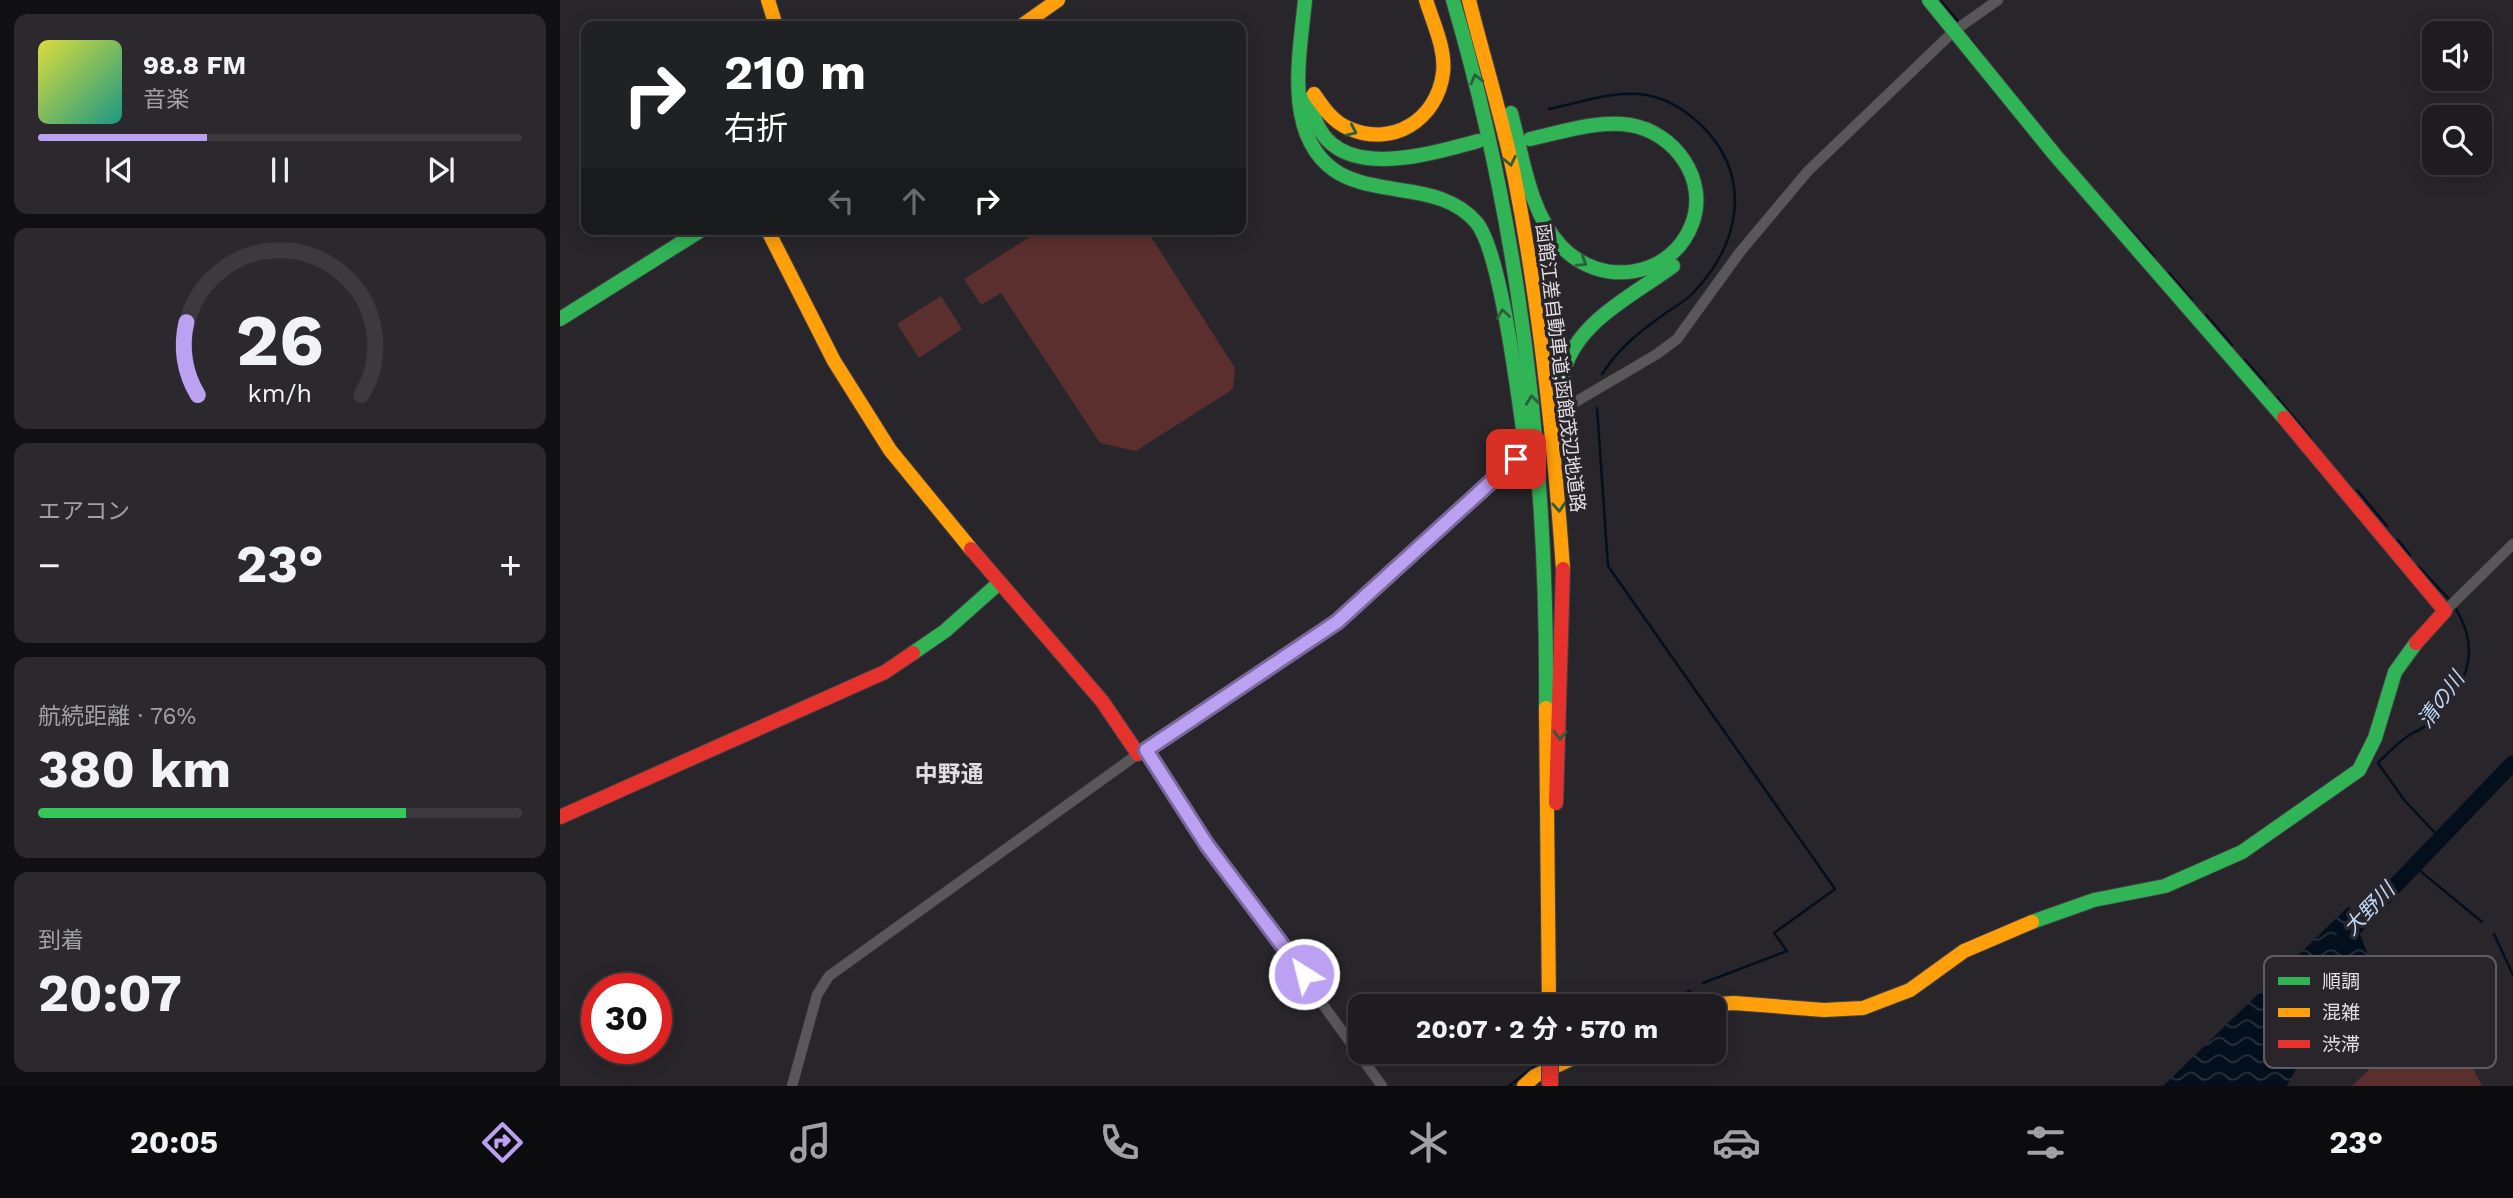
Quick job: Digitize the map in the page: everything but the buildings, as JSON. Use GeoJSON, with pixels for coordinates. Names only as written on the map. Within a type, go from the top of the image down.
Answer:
{"type":"FeatureCollection","features":[{"type":"Feature","properties":{"kind":"main road"},"geometry":{"type":"LineString","coordinates":[[768,0],[774,21]]}},
{"type":"Feature","properties":{"kind":"main road"},"geometry":{"type":"LineString","coordinates":[[1028,21],[1058,0]]}},
{"type":"Feature","properties":{"kind":"main road"},"geometry":{"type":"LineString","coordinates":[[1305,0],[1300,74],[1303,124],[1314,148],[1339,174],[1376,188],[1423,194],[1454,204],[1475,220],[1492,252],[1529,470],[1546,625]]}},
{"type":"Feature","properties":{"kind":"main road"},"geometry":{"type":"LineString","coordinates":[[1303,124],[1322,148],[1339,161],[1367,171],[1393,170],[1479,147],[1374,162],[1352,156],[1335,146],[1317,125],[1310,104],[1308,81],[1314,0]]}},
{"type":"Feature","properties":{"kind":"main road"},"geometry":{"type":"LineString","coordinates":[[1308,81],[1321,107],[1349,131],[1379,137],[1405,129],[1419,120],[1439,91],[1443,73],[1440,47],[1426,0]]}},
{"type":"Feature","properties":{"kind":"main road","name":"函館江差自動車道;函館茂辺地道路"},"geometry":{"type":"LineString","coordinates":[[1453,0],[1488,130],[1518,285],[1540,470],[1546,625],[1545,848],[1549,994]]}},
{"type":"Feature","properties":{"kind":"main road"},"geometry":{"type":"LineString","coordinates":[[1471,0],[1500,77],[1539,208],[1562,247],[1575,259],[1593,269],[1611,274],[1631,274],[1653,268],[1675,252],[1685,239],[1697,199],[1693,177],[1683,155],[1665,138],[1629,125],[1529,134],[1612,116],[1658,122],[1690,149],[1702,174],[1706,195],[1704,218],[1695,240],[1682,258],[1594,324],[1567,360],[1562,386],[1556,469]]}},
{"type":"Feature","properties":{"kind":"main road","name":"函館江差自動車道;函館茂辺地道路"},"geometry":{"type":"LineString","coordinates":[[1471,0],[1514,177],[1533,283],[1556,469],[1563,570],[1560,717],[1549,957]]}},
{"type":"Feature","properties":{"kind":"main road"},"geometry":{"type":"LineString","coordinates":[[1726,1004],[1824,1010],[1863,1008],[1910,990],[1964,951],[2016,928],[2094,901],[2165,886],[2242,852],[2359,770],[2375,738],[2395,672],[2403,656],[2445,611],[2339,479],[2055,155],[1929,0]]}},
{"type":"Feature","properties":{"kind":"main road"},"geometry":{"type":"LineString","coordinates":[[560,319],[693,235]]}},
{"type":"Feature","properties":{"kind":"main road"},"geometry":{"type":"LineString","coordinates":[[770,235],[834,361],[890,450],[1142,752]]}},
{"type":"Feature","properties":{"kind":"main road"},"geometry":{"type":"LineString","coordinates":[[560,817],[885,672],[945,631],[999,583]]}},
{"type":"Feature","properties":{"kind":"main road"},"geometry":{"type":"LineString","coordinates":[[1550,1064],[1550,1085]]}},
{"type":"Feature","properties":{"kind":"main road"},"geometry":{"type":"LineString","coordinates":[[1524,1086],[1535,1076],[1560,1064]]}},
{"type":"Feature","properties":{"kind":"street"},"geometry":{"type":"LineString","coordinates":[[1577,401],[1657,355],[1677,339],[1790,190],[1954,31],[1998,0]]}},
{"type":"Feature","properties":{"kind":"street"},"geometry":{"type":"LineString","coordinates":[[792,1086],[817,995],[829,976],[1142,752],[1337,622],[1516,459]]}},
{"type":"Feature","properties":{"kind":"street"},"geometry":{"type":"LineString","coordinates":[[2445,611],[2513,544]]}},
{"type":"Feature","properties":{"kind":"street"},"geometry":{"type":"LineString","coordinates":[[1142,752],[1382,1086]]}},
{"type":"Feature","properties":{"kind":"shaded area"},"geometry":{"type":"Polygon","coordinates":[[[1033,235],[1150,235],[1235,368],[1233,389],[1136,451],[1100,443],[1001,293],[981,305],[964,279],[1033,235]]]}},
{"type":"Feature","properties":{"kind":"shaded area"},"geometry":{"type":"Polygon","coordinates":[[[941,296],[962,329],[919,358],[897,324],[941,296]]]}},
{"type":"Feature","properties":{"kind":"shaded area"},"geometry":{"type":"Polygon","coordinates":[[[2370,1068],[2473,1068],[2482,1086],[2352,1086],[2370,1068]]]}},
{"type":"Feature","properties":{"kind":"water"},"geometry":{"type":"Polygon","coordinates":[[[2349,906],[2369,956],[2297,956],[2349,906]]]}},
{"type":"Feature","properties":{"kind":"water"},"geometry":{"type":"Polygon","coordinates":[[[2264,988],[2264,1068],[2296,1068],[2287,1086],[2163,1086],[2264,988]]]}},
{"type":"Feature","properties":{"kind":"waterway","name":"清の川"},"geometry":{"type":"LineString","coordinates":[[1940,0],[1958,21]]}},
{"type":"Feature","properties":{"kind":"waterway","name":"清の川"},"geometry":{"type":"LineString","coordinates":[[1971,40],[1984,57]]}},
{"type":"Feature","properties":{"kind":"waterway"},"geometry":{"type":"LineString","coordinates":[[1549,109],[1612,95],[1648,95],[1666,101],[1684,111],[1703,127],[1719,147],[1729,168],[1734,189],[1730,232],[1709,274],[1690,296],[1630,342],[1602,374]]}},
{"type":"Feature","properties":{"kind":"waterway","name":"清の川"},"geometry":{"type":"LineString","coordinates":[[2123,222],[2154,256]]}},
{"type":"Feature","properties":{"kind":"waterway","name":"清の川"},"geometry":{"type":"LineString","coordinates":[[2169,273],[2192,300]]}},
{"type":"Feature","properties":{"kind":"waterway","name":"清の川"},"geometry":{"type":"LineString","coordinates":[[2206,315],[2232,345]]}},
{"type":"Feature","properties":{"kind":"waterway","name":"清の川"},"geometry":{"type":"LineString","coordinates":[[2245,360],[2266,384]]}},
{"type":"Feature","properties":{"kind":"waterway","name":"清の川"},"geometry":{"type":"LineString","coordinates":[[2277,397],[2311,438]]}},
{"type":"Feature","properties":{"kind":"waterway"},"geometry":{"type":"LineString","coordinates":[[1597,408],[1608,566],[1835,889],[1774,933],[1787,951],[1703,983]]}},
{"type":"Feature","properties":{"kind":"waterway","name":"清の川"},"geometry":{"type":"LineString","coordinates":[[2357,490],[2387,526]]}},
{"type":"Feature","properties":{"kind":"waterway","name":"清の川"},"geometry":{"type":"LineString","coordinates":[[2398,540],[2410,555]]}},
{"type":"Feature","properties":{"kind":"waterway","name":"清の川"},"geometry":{"type":"LineString","coordinates":[[2419,567],[2448,598]]}},
{"type":"Feature","properties":{"kind":"waterway","name":"清の川"},"geometry":{"type":"LineString","coordinates":[[2439,837],[2405,801],[2378,763],[2402,740],[2429,723],[2442,710],[2460,683],[2469,656],[2464,625],[2456,609]]}},
{"type":"Feature","properties":{"kind":"waterway","name":"大野川"},"geometry":{"type":"LineString","coordinates":[[2342,941],[2513,763]]}},
{"type":"Feature","properties":{"kind":"waterway"},"geometry":{"type":"LineString","coordinates":[[2413,865],[2482,922]]}},
{"type":"Feature","properties":{"kind":"waterway"},"geometry":{"type":"LineString","coordinates":[[2494,934],[2513,975]]}},
{"type":"Feature","properties":{"kind":"waterway"},"geometry":{"type":"LineString","coordinates":[[1684,994],[1690,991]]}},
{"type":"Feature","properties":{"kind":"waterway"},"geometry":{"type":"LineString","coordinates":[[1509,1086],[1538,1064]]}},
{"type":"Feature","properties":{"kind":"traffic: fast"},"geometry":{"type":"LineString","coordinates":[[1305,0],[1298,91],[1307,136],[1318,155],[1334,170],[1357,181],[1432,196],[1451,203],[1476,222],[1486,240],[1503,301],[1529,471]]}},
{"type":"Feature","properties":{"kind":"traffic: fast"},"geometry":{"type":"LineString","coordinates":[[1453,0],[1477,87],[1496,174],[1526,350],[1542,528],[1546,708]]}},
{"type":"Feature","properties":{"kind":"traffic: fast"},"geometry":{"type":"LineString","coordinates":[[1929,0],[2055,155],[2284,418]]}},
{"type":"Feature","properties":{"kind":"traffic: fast"},"geometry":{"type":"LineString","coordinates":[[1310,98],[1318,126],[1333,145],[1353,155],[1377,159],[1403,158],[1478,141]]}},
{"type":"Feature","properties":{"kind":"traffic: fast"},"geometry":{"type":"LineString","coordinates":[[1511,113],[1528,183],[1541,217],[1561,246],[1577,259],[1595,268],[1614,272],[1633,271],[1652,266],[1668,257],[1682,242],[1692,224],[1696,191],[1684,160],[1661,137],[1630,125],[1605,124],[1530,139]]}},
{"type":"Feature","properties":{"kind":"traffic: fast"},"geometry":{"type":"LineString","coordinates":[[560,319],[693,235]]}},
{"type":"Feature","properties":{"kind":"traffic: fast"},"geometry":{"type":"LineString","coordinates":[[1559,430],[1560,392],[1571,352],[1582,337],[1610,310],[1673,266]]}},
{"type":"Feature","properties":{"kind":"traffic: fast"},"geometry":{"type":"LineString","coordinates":[[913,653],[945,631],[999,583]]}},
{"type":"Feature","properties":{"kind":"traffic: fast"},"geometry":{"type":"LineString","coordinates":[[2032,922],[2094,900],[2165,886],[2242,852],[2359,770],[2375,738],[2395,672],[2416,643]]}},
{"type":"Feature","properties":{"kind":"traffic: slow"},"geometry":{"type":"LineString","coordinates":[[768,0],[774,21]]}},
{"type":"Feature","properties":{"kind":"traffic: slow"},"geometry":{"type":"LineString","coordinates":[[1028,21],[1058,0]]}},
{"type":"Feature","properties":{"kind":"traffic: slow"},"geometry":{"type":"LineString","coordinates":[[1314,94],[1337,122],[1364,133],[1396,132],[1410,126],[1422,116],[1439,90],[1443,73],[1441,45],[1426,0]]}},
{"type":"Feature","properties":{"kind":"traffic: slow"},"geometry":{"type":"LineString","coordinates":[[1469,0],[1505,135],[1532,276],[1545,374],[1563,569]]}},
{"type":"Feature","properties":{"kind":"traffic: slow"},"geometry":{"type":"LineString","coordinates":[[770,235],[834,361],[890,450],[971,549]]}},
{"type":"Feature","properties":{"kind":"traffic: slow"},"geometry":{"type":"LineString","coordinates":[[1546,708],[1549,994]]}},
{"type":"Feature","properties":{"kind":"traffic: slow"},"geometry":{"type":"LineString","coordinates":[[1726,1004],[1824,1010],[1863,1008],[1910,990],[1964,951],[2032,922]]}},
{"type":"Feature","properties":{"kind":"traffic: slow"},"geometry":{"type":"LineString","coordinates":[[1524,1086],[1535,1076],[1560,1064]]}},
{"type":"Feature","properties":{"kind":"traffic: jam"},"geometry":{"type":"LineString","coordinates":[[2284,418],[2445,611],[2416,643]]}},
{"type":"Feature","properties":{"kind":"traffic: jam"},"geometry":{"type":"LineString","coordinates":[[971,549],[1102,701],[1138,754]]}},
{"type":"Feature","properties":{"kind":"traffic: jam"},"geometry":{"type":"LineString","coordinates":[[1556,803],[1563,569]]}},
{"type":"Feature","properties":{"kind":"traffic: jam"},"geometry":{"type":"LineString","coordinates":[[560,817],[885,672],[913,653]]}},
{"type":"Feature","properties":{"kind":"traffic: jam"},"geometry":{"type":"LineString","coordinates":[[1550,1064],[1550,1085]]}},
{"type":"Feature","properties":{"kind":"district","name":"中野通"},"geometry":{"type":"Point","coordinates":[949,774]}},
{"type":"Feature","properties":{"kind":"route"},"geometry":{"type":"LineString","coordinates":[[1304,974],[1207,845],[1146,750],[1337,622],[1459,508],[1516,459]]}}]}
